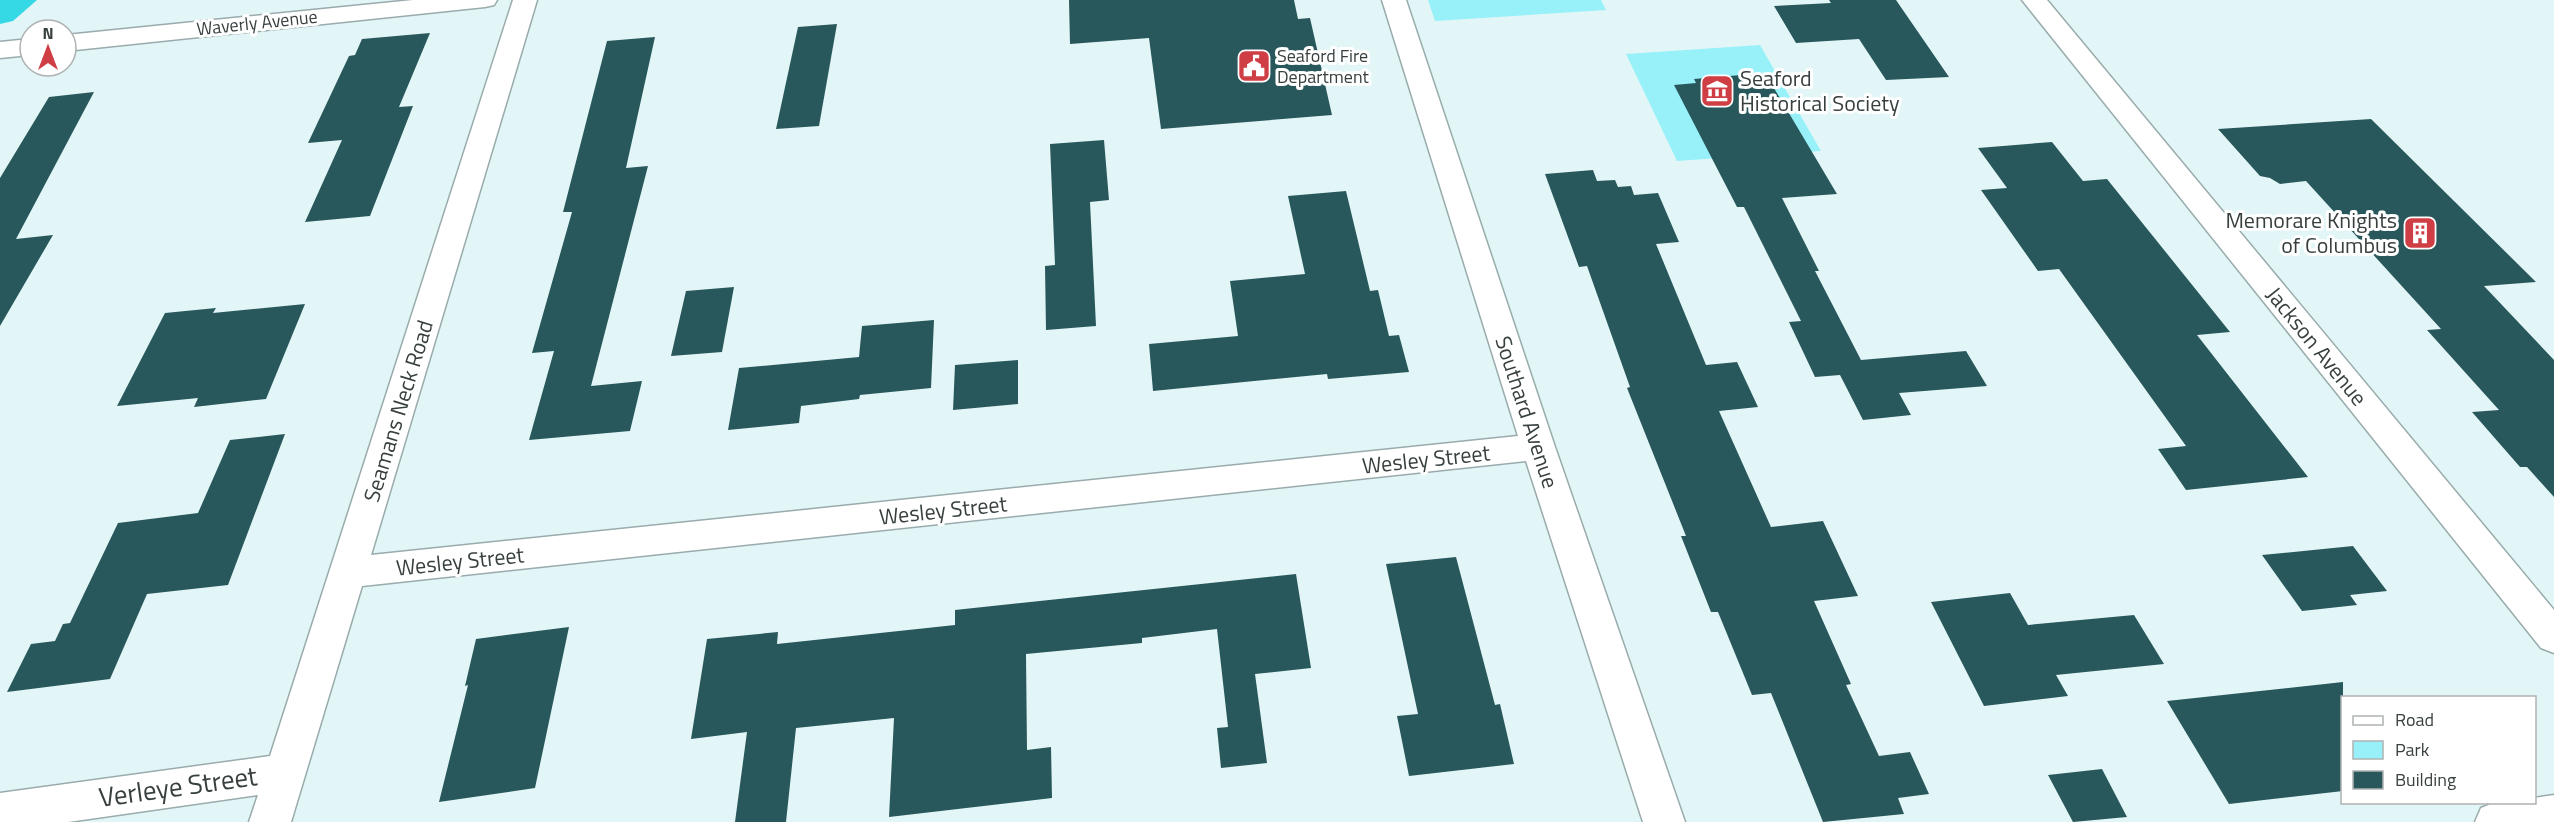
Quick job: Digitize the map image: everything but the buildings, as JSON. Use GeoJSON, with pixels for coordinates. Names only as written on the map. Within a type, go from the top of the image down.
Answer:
{"type":"FeatureCollection","features":[{"type":"Feature","properties":{"kind":"street","name":"Waverly Avenue"},"geometry":{"type":"LineString","coordinates":[[78,42],[485,0]]}},
{"type":"Feature","properties":{"kind":"street","name":"Seamans Neck Road"},"geometry":{"type":"LineString","coordinates":[[270,822],[525,0]]}},
{"type":"Feature","properties":{"kind":"street","name":"Southard Avenue"},"geometry":{"type":"LineString","coordinates":[[1394,0],[1538,447],[1664,822]]}},
{"type":"Feature","properties":{"kind":"street","name":"Jackson Avenue"},"geometry":{"type":"LineString","coordinates":[[2034,0],[2554,637]]}},
{"type":"Feature","properties":{"kind":"street"},"geometry":{"type":"LineString","coordinates":[[0,50],[18,48]]}},
{"type":"Feature","properties":{"kind":"street","name":"Wesley Street"},"geometry":{"type":"LineString","coordinates":[[348,572],[1538,447]]}},
{"type":"Feature","properties":{"kind":"street","name":"Verleye Street"},"geometry":{"type":"LineString","coordinates":[[0,812],[285,772]]}},
{"type":"Feature","properties":{"kind":"street"},"geometry":{"type":"LineString","coordinates":[[2496,822],[2554,814]]}},
{"type":"Feature","properties":{"kind":"green space"},"geometry":{"type":"Polygon","coordinates":[[[1428,0],[1601,0],[1606,10],[1435,21],[1428,0]]]}},
{"type":"Feature","properties":{"kind":"green space"},"geometry":{"type":"Polygon","coordinates":[[[1760,45],[1821,151],[1677,161],[1626,54],[1760,45]]]}},
{"type":"Feature","properties":{"kind":"shaded area"},"geometry":{"type":"Polygon","coordinates":[[[0,0],[37,0],[13,21],[0,24],[0,0]]]}},
{"type":"Feature","properties":{"kind":"place","name":"Seaford Fire Department"},"geometry":{"type":"Point","coordinates":[1254,66]}},
{"type":"Feature","properties":{"kind":"place","name":"Seaford Historical Society"},"geometry":{"type":"Point","coordinates":[1717,91]}},
{"type":"Feature","properties":{"kind":"place","name":"Memorare Knights of Columbus"},"geometry":{"type":"Point","coordinates":[2420,233]}}]}
